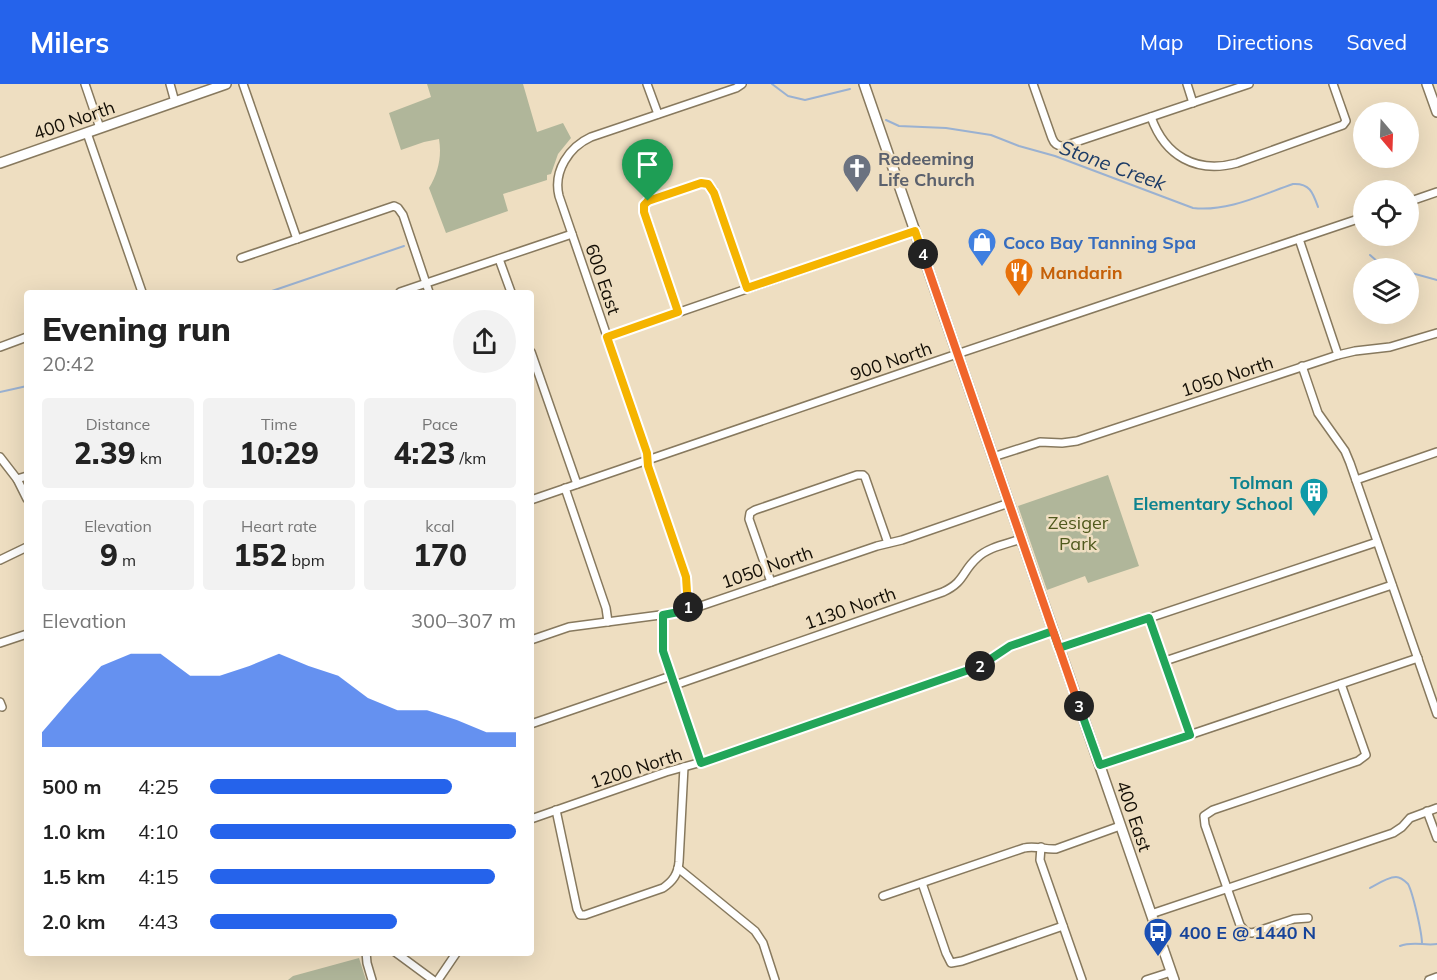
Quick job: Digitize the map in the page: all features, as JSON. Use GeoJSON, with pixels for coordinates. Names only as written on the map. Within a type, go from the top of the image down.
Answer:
{"type":"FeatureCollection","features":[{"type":"Feature","properties":{"kind":"main road","name":"400 North"},"geometry":{"type":"LineString","coordinates":[[0,163],[226,84]]}},
{"type":"Feature","properties":{"kind":"main road","name":"400 East"},"geometry":{"type":"LineString","coordinates":[[864,84],[1172,976]]}},
{"type":"Feature","properties":{"kind":"main road"},"geometry":{"type":"LineString","coordinates":[[1431,88],[1437,112]]}},
{"type":"Feature","properties":{"kind":"street"},"geometry":{"type":"LineString","coordinates":[[85,84],[100,128]]}},
{"type":"Feature","properties":{"kind":"street"},"geometry":{"type":"LineString","coordinates":[[170,84],[175,102]]}},
{"type":"Feature","properties":{"kind":"street"},"geometry":{"type":"LineString","coordinates":[[243,84],[297,239]]}},
{"type":"Feature","properties":{"kind":"street"},"geometry":{"type":"LineString","coordinates":[[647,84],[658,114],[742,84]]}},
{"type":"Feature","properties":{"kind":"street"},"geometry":{"type":"LineString","coordinates":[[1033,84],[1052,138],[1058,146],[1067,145],[1249,84]]}},
{"type":"Feature","properties":{"kind":"street"},"geometry":{"type":"LineString","coordinates":[[1187,84],[1193,103]]}},
{"type":"Feature","properties":{"kind":"street"},"geometry":{"type":"LineString","coordinates":[[1151,117],[1166,146],[1183,159],[1209,167],[1230,165],[1343,125],[1346,121],[1333,84]]}},
{"type":"Feature","properties":{"kind":"street","name":"600 East"},"geometry":{"type":"LineString","coordinates":[[658,114],[582,141],[571,151],[564,163],[559,176],[558,192],[647,453],[648,466],[686,577],[689,610]]}},
{"type":"Feature","properties":{"kind":"street"},"geometry":{"type":"LineString","coordinates":[[87,133],[141,290]]}},
{"type":"Feature","properties":{"kind":"street"},"geometry":{"type":"LineString","coordinates":[[678,312],[644,212],[644,205],[651,200],[697,184],[708,184],[714,193],[747,288]]}},
{"type":"Feature","properties":{"kind":"street"},"geometry":{"type":"LineString","coordinates":[[1419,198],[1437,192]]}},
{"type":"Feature","properties":{"kind":"street"},"geometry":{"type":"LineString","coordinates":[[241,258],[394,206],[403,215],[428,290]]}},
{"type":"Feature","properties":{"kind":"street","name":"900 North"},"geometry":{"type":"LineString","coordinates":[[534,499],[1353,221]]}},
{"type":"Feature","properties":{"kind":"street"},"geometry":{"type":"LineString","coordinates":[[607,337],[915,231]]}},
{"type":"Feature","properties":{"kind":"street"},"geometry":{"type":"LineString","coordinates":[[406,290],[572,234]]}},
{"type":"Feature","properties":{"kind":"street"},"geometry":{"type":"LineString","coordinates":[[1299,239],[1338,355]]}},
{"type":"Feature","properties":{"kind":"street"},"geometry":{"type":"LineString","coordinates":[[499,259],[509,290]]}},
{"type":"Feature","properties":{"kind":"street","name":"1050 North"},"geometry":{"type":"LineString","coordinates":[[993,457],[1040,442],[1067,443],[1082,440],[1338,355],[1390,347],[1437,333]]}},
{"type":"Feature","properties":{"kind":"street"},"geometry":{"type":"LineString","coordinates":[[0,346],[24,338]]}},
{"type":"Feature","properties":{"kind":"street"},"geometry":{"type":"LineString","coordinates":[[534,361],[577,484]]}},
{"type":"Feature","properties":{"kind":"street"},"geometry":{"type":"LineString","coordinates":[[1302,366],[1318,413],[1345,451],[1437,714]]}},
{"type":"Feature","properties":{"kind":"street"},"geometry":{"type":"LineString","coordinates":[[1356,480],[1437,453]]}},
{"type":"Feature","properties":{"kind":"street"},"geometry":{"type":"LineString","coordinates":[[0,456],[24,495]]}},
{"type":"Feature","properties":{"kind":"street"},"geometry":{"type":"LineString","coordinates":[[771,582],[749,519],[750,513],[857,475],[862,475],[866,479],[888,543]]}},
{"type":"Feature","properties":{"kind":"street"},"geometry":{"type":"LineString","coordinates":[[16,480],[24,477]]}},
{"type":"Feature","properties":{"kind":"street"},"geometry":{"type":"LineString","coordinates":[[564,488],[606,608],[608,622]]}},
{"type":"Feature","properties":{"kind":"street","name":"1050 North"},"geometry":{"type":"LineString","coordinates":[[534,639],[569,627],[689,610],[1009,503]]}},
{"type":"Feature","properties":{"kind":"street","name":"1130 North"},"geometry":{"type":"LineString","coordinates":[[675,685],[943,592],[960,581],[969,566],[979,556],[1021,539]]}},
{"type":"Feature","properties":{"kind":"street"},"geometry":{"type":"LineString","coordinates":[[1059,648],[1377,542]]}},
{"type":"Feature","properties":{"kind":"street"},"geometry":{"type":"LineString","coordinates":[[0,561],[24,549]]}},
{"type":"Feature","properties":{"kind":"street"},"geometry":{"type":"LineString","coordinates":[[1165,661],[1392,585]]}},
{"type":"Feature","properties":{"kind":"street"},"geometry":{"type":"LineString","coordinates":[[663,615],[662,646],[701,763]]}},
{"type":"Feature","properties":{"kind":"street"},"geometry":{"type":"LineString","coordinates":[[1149,618],[1190,735]]}},
{"type":"Feature","properties":{"kind":"street","name":"1200 North"},"geometry":{"type":"LineString","coordinates":[[534,818],[975,668],[1010,646],[1053,631]]}},
{"type":"Feature","properties":{"kind":"street"},"geometry":{"type":"LineString","coordinates":[[0,643],[24,635]]}},
{"type":"Feature","properties":{"kind":"street"},"geometry":{"type":"LineString","coordinates":[[1100,765],[1418,658]]}},
{"type":"Feature","properties":{"kind":"street"},"geometry":{"type":"LineString","coordinates":[[534,723],[671,676]]}},
{"type":"Feature","properties":{"kind":"street"},"geometry":{"type":"LineString","coordinates":[[1308,918],[1294,919],[1255,932],[1246,932],[1240,925],[1205,825],[1204,816],[1213,810],[1358,761],[1365,755],[1341,684]]}},
{"type":"Feature","properties":{"kind":"street"},"geometry":{"type":"LineString","coordinates":[[556,810],[577,909],[580,915],[587,914],[663,888],[672,881],[678,868],[684,767]]}},
{"type":"Feature","properties":{"kind":"street"},"geometry":{"type":"LineString","coordinates":[[1151,914],[1393,833],[1410,818],[1437,808]]}},
{"type":"Feature","properties":{"kind":"street"},"geometry":{"type":"LineString","coordinates":[[1427,811],[1437,838]]}},
{"type":"Feature","properties":{"kind":"street"},"geometry":{"type":"LineString","coordinates":[[883,896],[1024,848],[1034,846],[1056,849],[1120,826]]}},
{"type":"Feature","properties":{"kind":"street"},"geometry":{"type":"LineString","coordinates":[[1041,847],[1040,860],[1082,980]]}},
{"type":"Feature","properties":{"kind":"street"},"geometry":{"type":"LineString","coordinates":[[678,868],[755,931],[763,944],[776,980]]}},
{"type":"Feature","properties":{"kind":"street"},"geometry":{"type":"LineString","coordinates":[[922,883],[951,963],[963,961],[1063,926]]}},
{"type":"Feature","properties":{"kind":"street"},"geometry":{"type":"LineString","coordinates":[[366,956],[372,980]]}},
{"type":"Feature","properties":{"kind":"street"},"geometry":{"type":"LineString","coordinates":[[401,956],[435,980],[454,956]]}},
{"type":"Feature","properties":{"kind":"street"},"geometry":{"type":"LineString","coordinates":[[1146,980],[1172,976]]}},
{"type":"Feature","properties":{"kind":"street"},"geometry":{"type":"LineString","coordinates":[[1429,980],[1437,977]]}},
{"type":"Feature","properties":{"kind":"green space"},"geometry":{"type":"Polygon","coordinates":[[[427,84],[523,84],[537,132],[563,123],[571,138],[558,154],[551,174],[547,175],[547,180],[503,194],[508,211],[446,233],[429,188],[438,165],[439,139],[401,150],[389,113],[431,97],[427,84]]]}},
{"type":"Feature","properties":{"kind":"green space","name":"Zesiger Park"},"geometry":{"type":"Polygon","coordinates":[[[1108,475],[1139,566],[1088,583],[1085,576],[1047,590],[1018,506],[1108,475]]]}},
{"type":"Feature","properties":{"kind":"green space"},"geometry":{"type":"Polygon","coordinates":[[[359,958],[366,980],[288,980],[293,976],[359,958]]]}},
{"type":"Feature","properties":{"kind":"waterway","name":"Stone Creek"},"geometry":{"type":"LineString","coordinates":[[772,84],[788,96],[805,100],[850,89]]}},
{"type":"Feature","properties":{"kind":"waterway","name":"Stone Creek"},"geometry":{"type":"LineString","coordinates":[[886,120],[899,126],[946,128],[991,135],[1055,156],[1193,208],[1206,209],[1231,205],[1293,184],[1307,187],[1318,207]]}},
{"type":"Feature","properties":{"kind":"waterway"},"geometry":{"type":"LineString","coordinates":[[275,290],[404,246]]}},
{"type":"Feature","properties":{"kind":"waterway","name":"Stone Creek"},"geometry":{"type":"LineString","coordinates":[[1370,255],[1373,258]]}},
{"type":"Feature","properties":{"kind":"waterway","name":"Stone Creek"},"geometry":{"type":"LineString","coordinates":[[1419,275],[1437,280]]}},
{"type":"Feature","properties":{"kind":"waterway"},"geometry":{"type":"LineString","coordinates":[[0,392],[24,387]]}},
{"type":"Feature","properties":{"kind":"waterway"},"geometry":{"type":"LineString","coordinates":[[1370,888],[1393,877],[1404,880],[1408,884],[1417,913],[1422,944]]}},
{"type":"Feature","properties":{"kind":"waterway"},"geometry":{"type":"LineString","coordinates":[[1400,946],[1437,944]]}},
{"type":"Feature","properties":{"kind":"place","name":"Redeeming Life Church"},"geometry":{"type":"Point","coordinates":[857,194]}},
{"type":"Feature","properties":{"kind":"place","name":"Coco Bay Tanning Spa"},"geometry":{"type":"Point","coordinates":[982,268]}},
{"type":"Feature","properties":{"kind":"place","name":"Mandarin"},"geometry":{"type":"Point","coordinates":[1019,298]}},
{"type":"Feature","properties":{"kind":"place","name":"Tolman Elementary School"},"geometry":{"type":"Point","coordinates":[1314,518]}},
{"type":"Feature","properties":{"kind":"place","name":"400 E @ 1440 N"},"geometry":{"type":"Point","coordinates":[1158,958]}},
{"type":"Feature","properties":{"kind":"route"},"geometry":{"type":"LineString","coordinates":[[648,201],[643,207],[644,212],[678,312],[607,337],[686,577],[689,610],[663,615],[662,646],[701,763],[975,668],[1010,646],[1053,631],[1059,648],[1149,618],[1190,735],[1100,765],[1053,631],[915,231],[747,288],[714,193],[708,184],[701,183],[648,201]]}}]}
